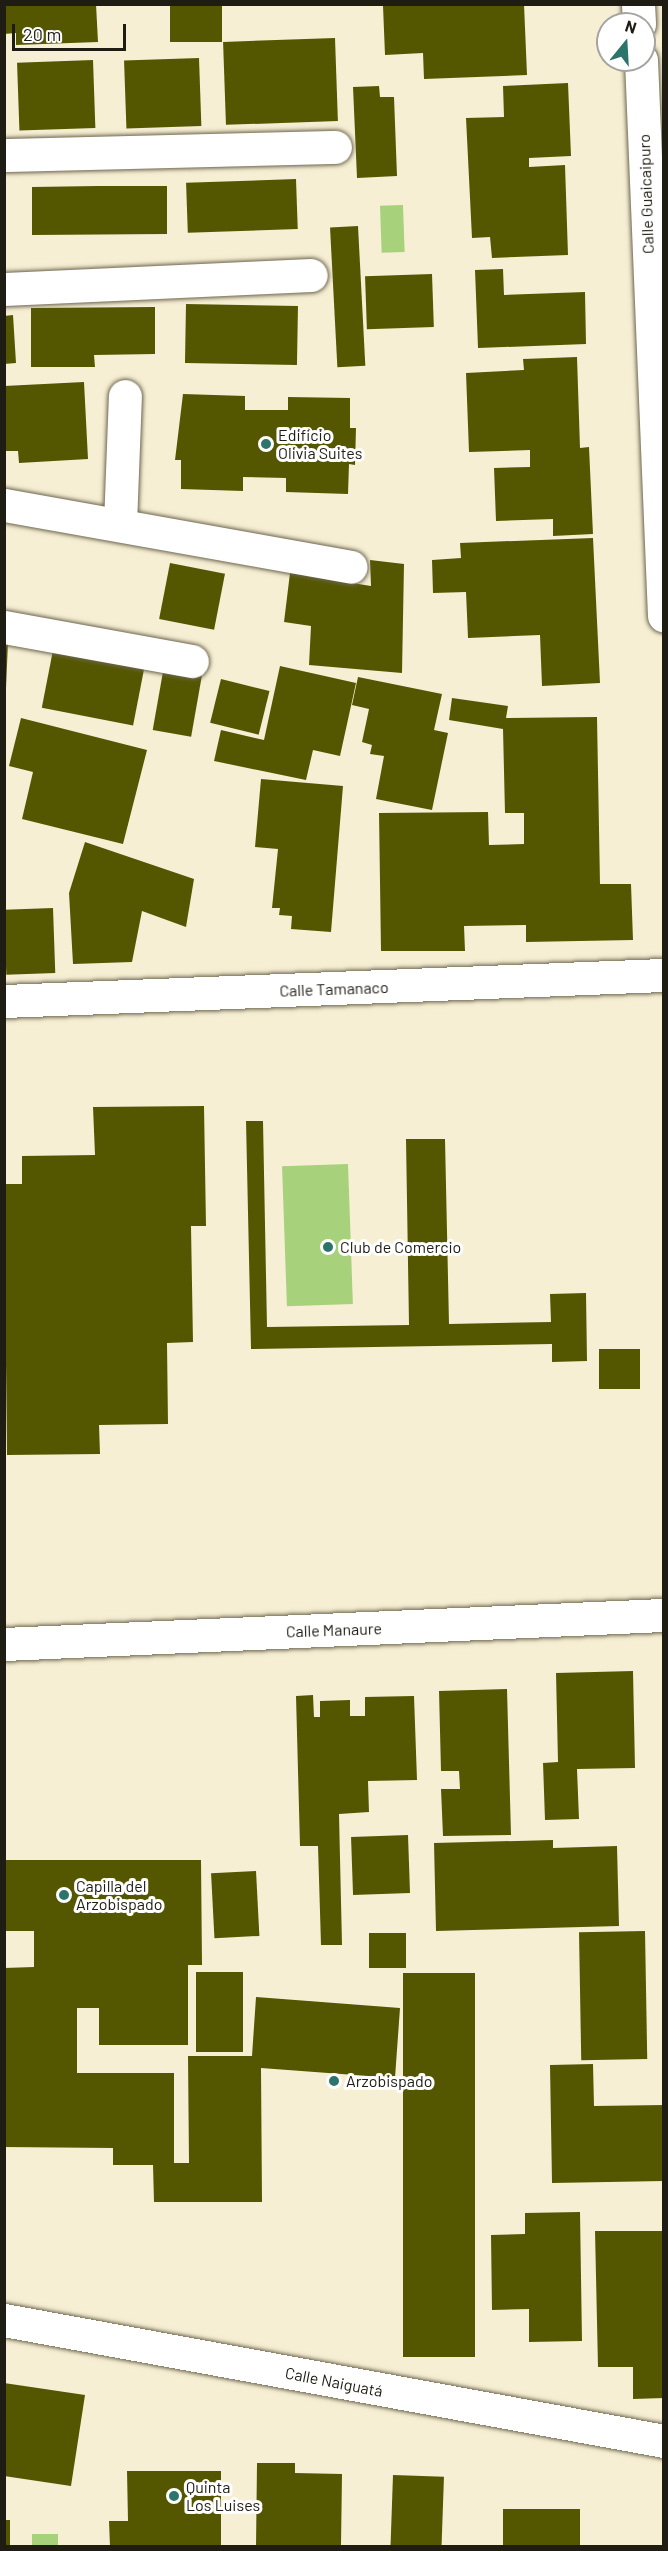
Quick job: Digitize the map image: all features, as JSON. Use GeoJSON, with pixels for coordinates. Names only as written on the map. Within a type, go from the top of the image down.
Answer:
{"type":"FeatureCollection","features":[{"type":"Feature","properties":{"kind":"street","name":"Calle Guaicaipuro"},"geometry":{"type":"LineString","coordinates":[[641,72],[657,301],[663,616]]}},
{"type":"Feature","properties":{"kind":"street"},"geometry":{"type":"LineString","coordinates":[[4,155],[335,147]]}},
{"type":"Feature","properties":{"kind":"street"},"geometry":{"type":"LineString","coordinates":[[4,289],[311,275]]}},
{"type":"Feature","properties":{"kind":"street"},"geometry":{"type":"LineString","coordinates":[[120,524],[125,396]]}},
{"type":"Feature","properties":{"kind":"street"},"geometry":{"type":"LineString","coordinates":[[4,505],[351,567]]}},
{"type":"Feature","properties":{"kind":"street"},"geometry":{"type":"LineString","coordinates":[[4,627],[192,661]]}},
{"type":"Feature","properties":{"kind":"street","name":"Calle Tamanaco"},"geometry":{"type":"LineString","coordinates":[[4,1002],[663,975]]}},
{"type":"Feature","properties":{"kind":"street","name":"Calle Manaure"},"geometry":{"type":"LineString","coordinates":[[4,1644],[663,1615]]}},
{"type":"Feature","properties":{"kind":"street","name":"Calle Naiguatá"},"geometry":{"type":"LineString","coordinates":[[4,2320],[663,2441]]}},
{"type":"Feature","properties":{"kind":"shaded area"},"geometry":{"type":"Polygon","coordinates":[[[403,205],[405,252],[382,253],[380,206],[403,205]]]}},
{"type":"Feature","properties":{"kind":"shaded area"},"geometry":{"type":"Polygon","coordinates":[[[348,1164],[353,1304],[287,1306],[282,1166],[348,1164]]]}},
{"type":"Feature","properties":{"kind":"shaded area"},"geometry":{"type":"Polygon","coordinates":[[[32,2534],[58,2534],[58,2546],[32,2546],[32,2534]]]}},
{"type":"Feature","properties":{"kind":"building"},"geometry":{"type":"Polygon","coordinates":[[[4,4],[96,4],[98,42],[16,45],[16,33],[4,34],[4,4]]]}},
{"type":"Feature","properties":{"kind":"building"},"geometry":{"type":"Polygon","coordinates":[[[170,4],[222,4],[222,42],[170,42],[170,4]]]}},
{"type":"Feature","properties":{"kind":"building"},"geometry":{"type":"Polygon","coordinates":[[[524,4],[527,75],[424,79],[423,53],[385,55],[383,6],[524,4]]]}},
{"type":"Feature","properties":{"kind":"building"},"geometry":{"type":"Polygon","coordinates":[[[335,38],[338,121],[226,125],[223,42],[335,38]]]}},
{"type":"Feature","properties":{"kind":"building"},"geometry":{"type":"Polygon","coordinates":[[[199,58],[201,126],[126,129],[124,61],[199,58]]]}},
{"type":"Feature","properties":{"kind":"building"},"geometry":{"type":"Polygon","coordinates":[[[93,60],[95,128],[19,131],[17,63],[93,60]]]}},
{"type":"Feature","properties":{"kind":"building"},"geometry":{"type":"Polygon","coordinates":[[[568,83],[571,156],[529,158],[529,167],[565,165],[568,255],[492,258],[490,237],[472,238],[466,118],[504,117],[503,86],[568,83]]]}},
{"type":"Feature","properties":{"kind":"building"},"geometry":{"type":"Polygon","coordinates":[[[379,86],[380,97],[394,97],[397,176],[357,178],[353,87],[379,86]]]}},
{"type":"Feature","properties":{"kind":"building"},"geometry":{"type":"Polygon","coordinates":[[[296,179],[298,229],[188,233],[186,183],[296,179]]]}},
{"type":"Feature","properties":{"kind":"building"},"geometry":{"type":"Polygon","coordinates":[[[167,186],[167,234],[32,235],[32,187],[167,186]]]}},
{"type":"Feature","properties":{"kind":"building"},"geometry":{"type":"Polygon","coordinates":[[[358,226],[365,366],[337,367],[330,227],[358,226]]]}},
{"type":"Feature","properties":{"kind":"building"},"geometry":{"type":"Polygon","coordinates":[[[503,269],[504,295],[585,292],[586,344],[478,348],[475,270],[503,269]]]}},
{"type":"Feature","properties":{"kind":"building"},"geometry":{"type":"Polygon","coordinates":[[[432,274],[434,327],[367,329],[365,276],[432,274]]]}},
{"type":"Feature","properties":{"kind":"building"},"geometry":{"type":"Polygon","coordinates":[[[186,304],[298,306],[297,365],[185,363],[186,304]]]}},
{"type":"Feature","properties":{"kind":"building"},"geometry":{"type":"Polygon","coordinates":[[[155,307],[155,354],[94,355],[95,367],[31,367],[31,308],[155,307]]]}},
{"type":"Feature","properties":{"kind":"building"},"geometry":{"type":"Polygon","coordinates":[[[13,315],[16,363],[4,364],[4,316],[13,315]]]}},
{"type":"Feature","properties":{"kind":"building"},"geometry":{"type":"Polygon","coordinates":[[[577,357],[580,448],[589,447],[593,534],[553,536],[553,519],[496,521],[494,468],[530,467],[530,450],[469,452],[466,373],[524,370],[523,359],[577,357]]]}},
{"type":"Feature","properties":{"kind":"building"},"geometry":{"type":"Polygon","coordinates":[[[84,382],[88,459],[19,463],[18,451],[4,451],[4,386],[84,382]]]}},
{"type":"Feature","properties":{"kind":"building","name":"Edificio Olivia Suites"},"geometry":{"type":"Polygon","coordinates":[[[183,394],[245,396],[245,410],[288,410],[288,397],[350,398],[350,428],[356,428],[355,465],[349,464],[348,494],[286,492],[286,478],[243,477],[243,491],[181,489],[181,460],[175,460],[183,394]]]}},
{"type":"Feature","properties":{"kind":"building"},"geometry":{"type":"Polygon","coordinates":[[[593,538],[600,683],[542,686],[540,635],[468,638],[466,592],[433,593],[432,560],[461,558],[460,543],[593,538]]]}},
{"type":"Feature","properties":{"kind":"building"},"geometry":{"type":"Polygon","coordinates":[[[370,560],[404,564],[402,673],[309,665],[311,626],[284,622],[290,573],[371,586],[370,560]]]}},
{"type":"Feature","properties":{"kind":"building"},"geometry":{"type":"Polygon","coordinates":[[[170,563],[225,574],[214,630],[159,619],[170,563]]]}},
{"type":"Feature","properties":{"kind":"building"},"geometry":{"type":"Polygon","coordinates":[[[4,642],[8,642],[6,688],[4,688],[4,642]]]}},
{"type":"Feature","properties":{"kind":"building"},"geometry":{"type":"Polygon","coordinates":[[[54,645],[145,663],[133,726],[42,708],[54,645]]]}},
{"type":"Feature","properties":{"kind":"building"},"geometry":{"type":"Polygon","coordinates":[[[164,666],[202,673],[191,737],[153,730],[164,666]]]}},
{"type":"Feature","properties":{"kind":"building"},"geometry":{"type":"Polygon","coordinates":[[[280,666],[356,683],[340,756],[313,750],[306,780],[214,761],[221,730],[264,740],[280,666]]]}},
{"type":"Feature","properties":{"kind":"building"},"geometry":{"type":"Polygon","coordinates":[[[358,677],[442,694],[434,730],[448,733],[432,810],[376,799],[384,756],[370,754],[372,745],[362,742],[369,709],[352,705],[358,677]]]}},
{"type":"Feature","properties":{"kind":"building"},"geometry":{"type":"Polygon","coordinates":[[[221,679],[270,691],[259,735],[210,723],[221,679]]]}},
{"type":"Feature","properties":{"kind":"building"},"geometry":{"type":"Polygon","coordinates":[[[452,698],[508,706],[506,718],[597,717],[600,884],[631,884],[633,940],[526,942],[526,925],[464,926],[465,951],[381,951],[379,813],[488,812],[489,845],[524,844],[524,813],[505,813],[503,729],[449,720],[452,698]]]}},
{"type":"Feature","properties":{"kind":"building"},"geometry":{"type":"Polygon","coordinates":[[[21,718],[147,750],[123,844],[22,819],[33,772],[9,766],[21,718]]]}},
{"type":"Feature","properties":{"kind":"building"},"geometry":{"type":"Polygon","coordinates":[[[261,779],[343,786],[331,932],[291,929],[292,916],[279,915],[280,908],[272,908],[278,849],[255,847],[261,779]]]}},
{"type":"Feature","properties":{"kind":"building"},"geometry":{"type":"Polygon","coordinates":[[[85,842],[194,879],[186,927],[142,911],[132,962],[73,964],[69,893],[85,842]]]}},
{"type":"Feature","properties":{"kind":"building"},"geometry":{"type":"Polygon","coordinates":[[[53,908],[55,973],[6,975],[4,910],[53,908]]]}},
{"type":"Feature","properties":{"kind":"building"},"geometry":{"type":"Polygon","coordinates":[[[204,1106],[206,1226],[191,1226],[193,1342],[167,1343],[168,1424],[99,1425],[100,1454],[7,1455],[4,1184],[22,1184],[22,1156],[95,1155],[93,1107],[204,1106]]]}},
{"type":"Feature","properties":{"kind":"building"},"geometry":{"type":"Polygon","coordinates":[[[246,1121],[263,1121],[267,1327],[409,1325],[406,1139],[445,1139],[449,1324],[551,1322],[550,1294],[586,1293],[587,1361],[552,1362],[552,1344],[251,1349],[246,1121]]]}},
{"type":"Feature","properties":{"kind":"building"},"geometry":{"type":"Polygon","coordinates":[[[599,1349],[640,1349],[640,1389],[599,1389],[599,1349]]]}},
{"type":"Feature","properties":{"kind":"building"},"geometry":{"type":"Polygon","coordinates":[[[633,1671],[635,1768],[577,1769],[579,1819],[545,1820],[543,1763],[558,1762],[556,1673],[633,1671]]]}},
{"type":"Feature","properties":{"kind":"building"},"geometry":{"type":"Polygon","coordinates":[[[507,1689],[511,1835],[443,1836],[441,1789],[460,1789],[459,1771],[441,1771],[439,1691],[507,1689]]]}},
{"type":"Feature","properties":{"kind":"building"},"geometry":{"type":"Polygon","coordinates":[[[313,1695],[314,1717],[320,1717],[320,1701],[350,1700],[350,1716],[365,1716],[365,1697],[414,1696],[417,1780],[368,1781],[369,1812],[339,1814],[342,1945],[321,1945],[318,1846],[300,1846],[296,1696],[313,1695]]]}},
{"type":"Feature","properties":{"kind":"building"},"geometry":{"type":"Polygon","coordinates":[[[408,1835],[410,1893],[353,1895],[351,1837],[408,1835]]]}},
{"type":"Feature","properties":{"kind":"building"},"geometry":{"type":"Polygon","coordinates":[[[553,1840],[553,1848],[617,1846],[619,1926],[436,1931],[434,1843],[553,1840]]]}},
{"type":"Feature","properties":{"kind":"building"},"geometry":{"type":"Polygon","coordinates":[[[4,1860],[201,1860],[202,1965],[188,1965],[188,2045],[99,2045],[99,2008],[77,2008],[77,2073],[174,2073],[174,2163],[189,2163],[188,2056],[252,2056],[256,1997],[400,2008],[395,2078],[261,2068],[262,2202],[154,2202],[153,2165],[113,2165],[113,2148],[4,2147],[4,1968],[34,1967],[34,1931],[4,1931],[4,1860]]]}},
{"type":"Feature","properties":{"kind":"building"},"geometry":{"type":"Polygon","coordinates":[[[256,1871],[259,1936],[214,1938],[211,1873],[256,1871]]]}},
{"type":"Feature","properties":{"kind":"building"},"geometry":{"type":"Polygon","coordinates":[[[645,1931],[647,2059],[581,2060],[579,1932],[645,1931]]]}},
{"type":"Feature","properties":{"kind":"building"},"geometry":{"type":"Polygon","coordinates":[[[369,1933],[406,1933],[406,1968],[369,1968],[369,1933]]]}},
{"type":"Feature","properties":{"kind":"building"},"geometry":{"type":"Polygon","coordinates":[[[196,1972],[243,1972],[243,2052],[196,2052],[196,1972]]]}},
{"type":"Feature","properties":{"kind":"building"},"geometry":{"type":"Polygon","coordinates":[[[403,1973],[475,1973],[475,2357],[403,2357],[403,1973]]]}},
{"type":"Feature","properties":{"kind":"building"},"geometry":{"type":"Polygon","coordinates":[[[593,2064],[594,2106],[664,2105],[664,2181],[552,2183],[550,2065],[593,2064]]]}},
{"type":"Feature","properties":{"kind":"building"},"geometry":{"type":"Polygon","coordinates":[[[580,2212],[582,2341],[529,2342],[529,2309],[492,2310],[491,2235],[525,2234],[525,2213],[580,2212]]]}},
{"type":"Feature","properties":{"kind":"building"},"geometry":{"type":"Polygon","coordinates":[[[595,2231],[664,2231],[664,2398],[633,2399],[633,2367],[598,2367],[595,2231]]]}},
{"type":"Feature","properties":{"kind":"building"},"geometry":{"type":"Polygon","coordinates":[[[4,2383],[85,2395],[71,2486],[4,2476],[4,2383]]]}},
{"type":"Feature","properties":{"kind":"building"},"geometry":{"type":"Polygon","coordinates":[[[257,2463],[295,2463],[295,2473],[342,2474],[341,2546],[256,2546],[257,2463]]]}},
{"type":"Feature","properties":{"kind":"building","name":"Quinta Los Luises"},"geometry":{"type":"Polygon","coordinates":[[[127,2471],[221,2471],[221,2546],[110,2546],[109,2521],[128,2521],[127,2471]]]}},
{"type":"Feature","properties":{"kind":"building"},"geometry":{"type":"Polygon","coordinates":[[[393,2475],[444,2477],[442,2546],[391,2546],[393,2475]]]}},
{"type":"Feature","properties":{"kind":"building"},"geometry":{"type":"Polygon","coordinates":[[[503,2509],[580,2509],[580,2546],[503,2546],[503,2509]]]}},
{"type":"Feature","properties":{"kind":"building"},"geometry":{"type":"Polygon","coordinates":[[[4,2520],[10,2520],[10,2546],[4,2546],[4,2520]]]}},
{"type":"Feature","properties":{"kind":"place","name":"Edificio Olivia Suites"},"geometry":{"type":"Point","coordinates":[266,444]}},
{"type":"Feature","properties":{"kind":"place","name":"Club de Comercio"},"geometry":{"type":"Point","coordinates":[328,1247]}},
{"type":"Feature","properties":{"kind":"place","name":"Capilla del Arzobispado"},"geometry":{"type":"Point","coordinates":[64,1895]}},
{"type":"Feature","properties":{"kind":"place","name":"Arzobispado"},"geometry":{"type":"Point","coordinates":[334,2081]}},
{"type":"Feature","properties":{"kind":"place","name":"Quinta Los Luises"},"geometry":{"type":"Point","coordinates":[174,2496]}}]}
